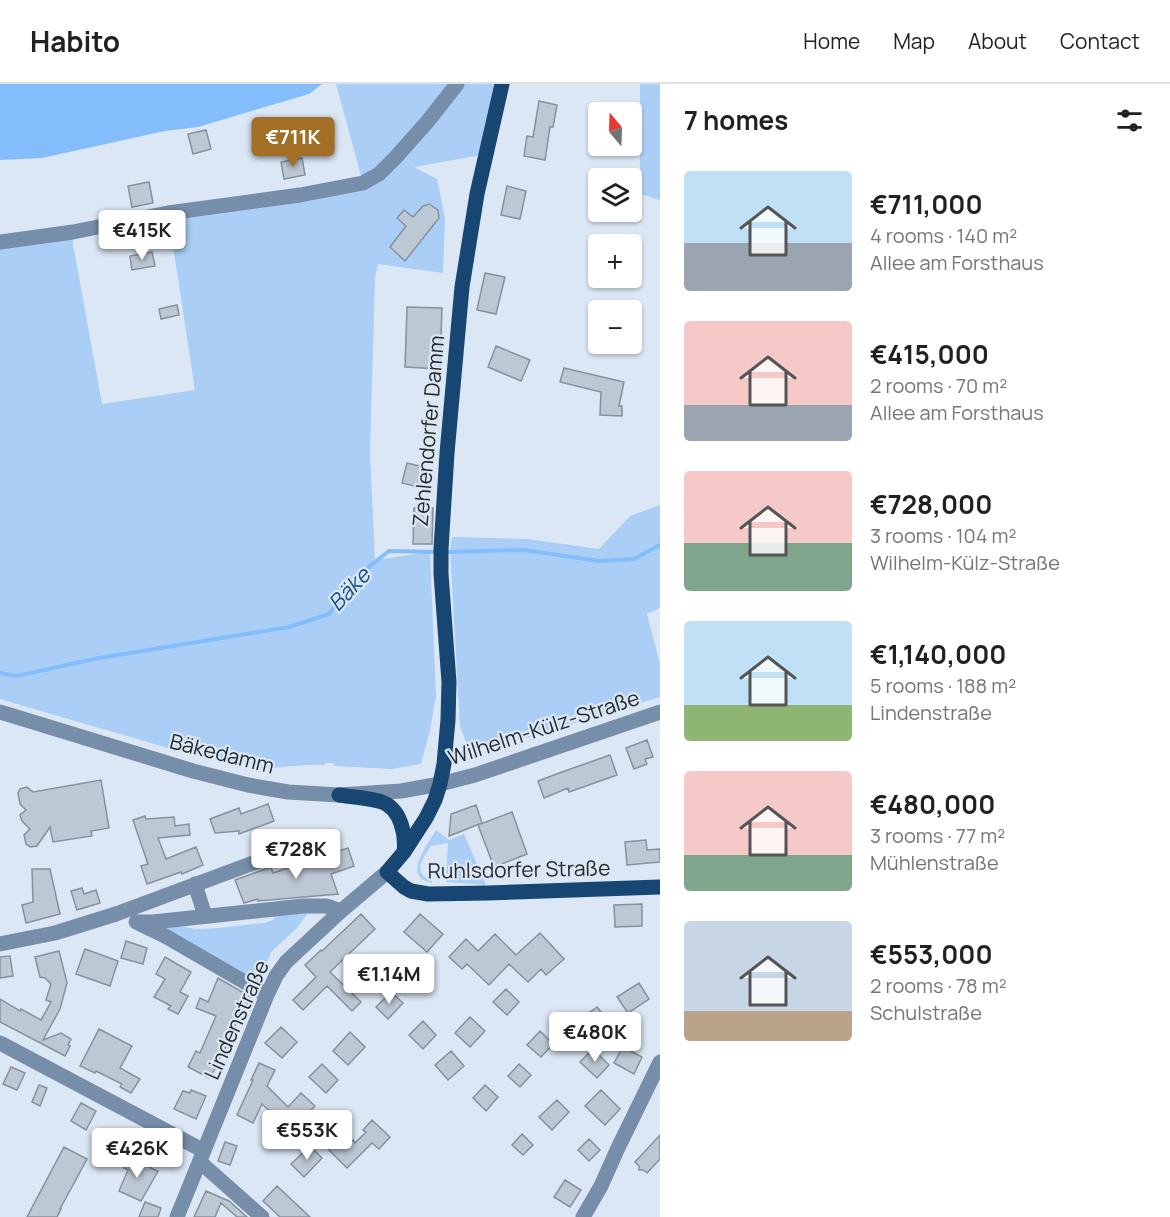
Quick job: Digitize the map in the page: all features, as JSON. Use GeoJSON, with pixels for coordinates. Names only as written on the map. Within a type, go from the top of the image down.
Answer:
{"type":"FeatureCollection","features":[{"type":"Feature","properties":{"kind":"main road","name":"Zehlendorfer Damm"},"geometry":{"type":"LineString","coordinates":[[440,784],[448,720],[449,682],[441,574],[447,453],[462,287],[477,194],[502,84]]}},
{"type":"Feature","properties":{"kind":"main road","name":"Lindenstraße"},"geometry":{"type":"LineString","coordinates":[[387,872],[404,852],[426,818],[440,784]]}},
{"type":"Feature","properties":{"kind":"main road"},"geometry":{"type":"LineString","coordinates":[[339,795],[384,802],[393,810],[402,825],[404,852]]}},
{"type":"Feature","properties":{"kind":"main road","name":"Ruhlsdorfer Straße"},"geometry":{"type":"LineString","coordinates":[[387,872],[411,891],[428,894],[660,887]]}},
{"type":"Feature","properties":{"kind":"street"},"geometry":{"type":"LineString","coordinates":[[0,242],[363,183],[379,174],[396,157],[457,84]]}},
{"type":"Feature","properties":{"kind":"street","name":"Bäkedamm"},"geometry":{"type":"LineString","coordinates":[[0,712],[193,771],[288,792],[339,795],[401,791],[440,784]]}},
{"type":"Feature","properties":{"kind":"street","name":"Wilhelm-Külz-Straße"},"geometry":{"type":"LineString","coordinates":[[440,784],[483,773],[660,712]]}},
{"type":"Feature","properties":{"kind":"street"},"geometry":{"type":"LineString","coordinates":[[0,944],[55,933],[116,914],[321,838]]}},
{"type":"Feature","properties":{"kind":"street","name":"Lindenstraße"},"geometry":{"type":"LineString","coordinates":[[177,1217],[276,976],[286,962],[340,911],[387,872]]}},
{"type":"Feature","properties":{"kind":"street"},"geometry":{"type":"LineString","coordinates":[[195,884],[205,916]]}},
{"type":"Feature","properties":{"kind":"street"},"geometry":{"type":"LineString","coordinates":[[136,922],[303,906],[327,906],[340,911]]}},
{"type":"Feature","properties":{"kind":"street"},"geometry":{"type":"LineString","coordinates":[[116,914],[165,936],[267,995]]}},
{"type":"Feature","properties":{"kind":"street"},"geometry":{"type":"LineString","coordinates":[[0,1043],[202,1156],[262,1217]]}},
{"type":"Feature","properties":{"kind":"street"},"geometry":{"type":"LineString","coordinates":[[583,1217],[601,1186],[660,1062]]}},
{"type":"Feature","properties":{"kind":"shaded area"},"geometry":{"type":"Polygon","coordinates":[[[0,84],[322,84],[309,94],[198,127],[165,131],[42,158],[0,160],[0,84]]]}},
{"type":"Feature","properties":{"kind":"shaded area"},"geometry":{"type":"Polygon","coordinates":[[[336,84],[502,84],[487,154],[414,167],[437,179],[445,218],[443,273],[378,264],[375,278],[370,453],[375,560],[430,552],[436,696],[421,764],[391,769],[334,766],[334,763],[325,763],[324,765],[257,769],[252,764],[192,755],[0,699],[0,242],[73,232],[73,244],[102,404],[195,390],[168,213],[363,183],[336,84]]]}},
{"type":"Feature","properties":{"kind":"shaded area"},"geometry":{"type":"Polygon","coordinates":[[[640,84],[660,84],[660,200],[642,195],[640,156],[642,156],[642,102],[640,102],[640,84]]]}},
{"type":"Feature","properties":{"kind":"shaded area"},"geometry":{"type":"Polygon","coordinates":[[[660,505],[660,608],[647,614],[660,664],[660,697],[530,737],[479,747],[467,744],[460,727],[450,549],[452,537],[527,539],[599,549],[630,516],[660,505]]]}},
{"type":"Feature","properties":{"kind":"shaded area"},"geometry":{"type":"Polygon","coordinates":[[[436,830],[449,840],[464,834],[486,885],[446,882],[448,843],[431,846],[422,860],[420,869],[422,874],[432,883],[423,880],[418,875],[419,860],[436,830]]]}},
{"type":"Feature","properties":{"kind":"shaded area"},"geometry":{"type":"Polygon","coordinates":[[[308,913],[297,928],[271,952],[257,981],[165,929],[177,926],[197,929],[264,923],[273,920],[276,915],[308,913]]]}},
{"type":"Feature","properties":{"kind":"building"},"geometry":{"type":"Polygon","coordinates":[[[539,101],[557,105],[553,127],[550,127],[545,160],[524,156],[527,136],[533,137],[539,101]]]}},
{"type":"Feature","properties":{"kind":"building"},"geometry":{"type":"Polygon","coordinates":[[[206,130],[211,149],[193,154],[188,134],[206,130]]]}},
{"type":"Feature","properties":{"kind":"building"},"geometry":{"type":"Polygon","coordinates":[[[302,158],[305,175],[284,179],[281,162],[302,158]]]}},
{"type":"Feature","properties":{"kind":"building"},"geometry":{"type":"Polygon","coordinates":[[[149,182],[153,203],[132,207],[128,186],[149,182]]]}},
{"type":"Feature","properties":{"kind":"building"},"geometry":{"type":"Polygon","coordinates":[[[507,186],[526,191],[520,219],[501,215],[507,186]]]}},
{"type":"Feature","properties":{"kind":"building"},"geometry":{"type":"Polygon","coordinates":[[[429,204],[438,210],[439,218],[405,261],[390,247],[406,226],[397,218],[404,210],[413,217],[423,206],[429,204]]]}},
{"type":"Feature","properties":{"kind":"building"},"geometry":{"type":"Polygon","coordinates":[[[152,252],[155,266],[132,270],[130,256],[152,252]]]}},
{"type":"Feature","properties":{"kind":"building"},"geometry":{"type":"Polygon","coordinates":[[[485,273],[505,277],[496,314],[477,310],[485,273]]]}},
{"type":"Feature","properties":{"kind":"building"},"geometry":{"type":"Polygon","coordinates":[[[177,305],[179,315],[161,319],[159,309],[177,305]]]}},
{"type":"Feature","properties":{"kind":"building"},"geometry":{"type":"Polygon","coordinates":[[[407,307],[442,308],[440,369],[405,367],[407,307]]]}},
{"type":"Feature","properties":{"kind":"building"},"geometry":{"type":"Polygon","coordinates":[[[496,346],[530,360],[521,381],[488,367],[496,346]]]}},
{"type":"Feature","properties":{"kind":"building"},"geometry":{"type":"Polygon","coordinates":[[[564,368],[624,382],[619,406],[622,406],[622,416],[600,415],[601,392],[560,382],[564,368]]]}},
{"type":"Feature","properties":{"kind":"building"},"geometry":{"type":"Polygon","coordinates":[[[407,463],[424,467],[419,487],[402,483],[407,463]]]}},
{"type":"Feature","properties":{"kind":"building"},"geometry":{"type":"Polygon","coordinates":[[[414,508],[433,508],[432,544],[413,544],[414,508]]]}},
{"type":"Feature","properties":{"kind":"building"},"geometry":{"type":"Polygon","coordinates":[[[647,740],[653,757],[645,759],[647,764],[634,769],[626,748],[647,740]]]}},
{"type":"Feature","properties":{"kind":"building"},"geometry":{"type":"Polygon","coordinates":[[[610,755],[617,775],[569,792],[568,788],[544,798],[538,781],[610,755]]]}},
{"type":"Feature","properties":{"kind":"building"},"geometry":{"type":"Polygon","coordinates":[[[101,780],[109,828],[91,831],[92,836],[53,842],[50,827],[37,846],[30,847],[26,844],[24,835],[30,829],[22,821],[20,815],[26,810],[20,804],[18,793],[20,789],[27,787],[33,792],[101,780]]]}},
{"type":"Feature","properties":{"kind":"building"},"geometry":{"type":"Polygon","coordinates":[[[268,804],[274,821],[239,834],[239,831],[215,833],[210,819],[239,808],[241,814],[268,804]]]}},
{"type":"Feature","properties":{"kind":"building"},"geometry":{"type":"Polygon","coordinates":[[[476,805],[482,823],[449,836],[451,814],[476,805]]]}},
{"type":"Feature","properties":{"kind":"building"},"geometry":{"type":"Polygon","coordinates":[[[512,812],[527,854],[494,867],[478,825],[512,812]]]}},
{"type":"Feature","properties":{"kind":"building"},"geometry":{"type":"Polygon","coordinates":[[[145,816],[146,819],[174,817],[175,826],[189,824],[190,835],[158,838],[166,859],[196,847],[203,865],[147,884],[141,866],[148,864],[133,820],[145,816]]]}},
{"type":"Feature","properties":{"kind":"building"},"geometry":{"type":"Polygon","coordinates":[[[646,840],[647,850],[660,849],[660,862],[627,865],[625,842],[646,840]]]}},
{"type":"Feature","properties":{"kind":"building"},"geometry":{"type":"Polygon","coordinates":[[[348,848],[354,866],[331,874],[338,894],[258,901],[258,899],[244,903],[235,880],[271,867],[273,873],[348,848]]]}},
{"type":"Feature","properties":{"kind":"building"},"geometry":{"type":"Polygon","coordinates":[[[32,869],[50,869],[60,914],[26,923],[22,905],[33,902],[32,869]]]}},
{"type":"Feature","properties":{"kind":"building"},"geometry":{"type":"Polygon","coordinates":[[[82,888],[84,894],[96,890],[100,903],[77,910],[71,891],[82,888]]]}},
{"type":"Feature","properties":{"kind":"building"},"geometry":{"type":"Polygon","coordinates":[[[642,904],[642,926],[615,927],[614,905],[642,904]]]}},
{"type":"Feature","properties":{"kind":"building"},"geometry":{"type":"Polygon","coordinates":[[[361,914],[375,929],[330,972],[361,1002],[352,1011],[327,986],[303,1010],[293,1000],[316,977],[305,965],[361,914]]]}},
{"type":"Feature","properties":{"kind":"building"},"geometry":{"type":"Polygon","coordinates":[[[420,914],[443,934],[427,952],[404,932],[420,914]]]}},
{"type":"Feature","properties":{"kind":"building"},"geometry":{"type":"Polygon","coordinates":[[[540,933],[564,959],[546,975],[541,969],[528,982],[509,964],[489,985],[467,964],[462,969],[449,957],[466,939],[478,951],[495,934],[516,955],[540,933]]]}},
{"type":"Feature","properties":{"kind":"building"},"geometry":{"type":"Polygon","coordinates":[[[126,941],[147,948],[143,964],[121,958],[126,941]]]}},
{"type":"Feature","properties":{"kind":"building"},"geometry":{"type":"Polygon","coordinates":[[[85,949],[118,961],[110,986],[76,974],[85,949]]]}},
{"type":"Feature","properties":{"kind":"building"},"geometry":{"type":"Polygon","coordinates":[[[59,951],[67,983],[60,1009],[43,1040],[61,1033],[71,1039],[65,1056],[0,1022],[0,999],[41,1020],[51,1002],[46,1000],[51,984],[45,978],[40,977],[35,957],[59,951]]]}},
{"type":"Feature","properties":{"kind":"building"},"geometry":{"type":"Polygon","coordinates":[[[10,956],[13,976],[0,978],[0,957],[10,956]]]}},
{"type":"Feature","properties":{"kind":"building"},"geometry":{"type":"Polygon","coordinates":[[[165,957],[191,972],[180,992],[188,996],[178,1014],[168,1009],[171,1006],[154,997],[165,979],[156,974],[165,957]]]}},
{"type":"Feature","properties":{"kind":"building"},"geometry":{"type":"Polygon","coordinates":[[[218,978],[251,997],[245,1010],[242,1009],[225,1049],[209,1078],[188,1067],[196,1051],[200,1053],[216,1016],[196,1008],[200,998],[208,1002],[218,978]]]}},
{"type":"Feature","properties":{"kind":"building"},"geometry":{"type":"Polygon","coordinates":[[[639,983],[649,999],[628,1013],[617,997],[639,983]]]}},
{"type":"Feature","properties":{"kind":"building"},"geometry":{"type":"Polygon","coordinates":[[[506,989],[519,1002],[507,1015],[493,1002],[506,989]]]}},
{"type":"Feature","properties":{"kind":"building"},"geometry":{"type":"Polygon","coordinates":[[[391,992],[403,1003],[388,1019],[376,1007],[391,992]]]}},
{"type":"Feature","properties":{"kind":"building"},"geometry":{"type":"Polygon","coordinates":[[[597,1007],[609,1022],[594,1034],[582,1018],[597,1007]]]}},
{"type":"Feature","properties":{"kind":"building"},"geometry":{"type":"Polygon","coordinates":[[[470,1017],[485,1031],[470,1047],[455,1033],[470,1017]]]}},
{"type":"Feature","properties":{"kind":"building"},"geometry":{"type":"Polygon","coordinates":[[[423,1021],[436,1035],[423,1049],[409,1035],[423,1021]]]}},
{"type":"Feature","properties":{"kind":"building"},"geometry":{"type":"Polygon","coordinates":[[[281,1027],[297,1042],[282,1058],[265,1043],[281,1027]]]}},
{"type":"Feature","properties":{"kind":"building"},"geometry":{"type":"Polygon","coordinates":[[[99,1029],[132,1046],[120,1068],[140,1079],[131,1093],[120,1087],[122,1084],[80,1066],[99,1029]]]}},
{"type":"Feature","properties":{"kind":"building"},"geometry":{"type":"Polygon","coordinates":[[[540,1031],[553,1044],[541,1057],[527,1045],[540,1031]]]}},
{"type":"Feature","properties":{"kind":"building"},"geometry":{"type":"Polygon","coordinates":[[[350,1032],[365,1047],[348,1065],[333,1051],[350,1032]]]}},
{"type":"Feature","properties":{"kind":"building"},"geometry":{"type":"Polygon","coordinates":[[[623,1047],[642,1057],[634,1074],[614,1063],[623,1047]]]}},
{"type":"Feature","properties":{"kind":"building"},"geometry":{"type":"Polygon","coordinates":[[[593,1049],[609,1065],[597,1078],[580,1062],[593,1049]]]}},
{"type":"Feature","properties":{"kind":"building"},"geometry":{"type":"Polygon","coordinates":[[[451,1051],[464,1066],[448,1080],[435,1065],[451,1051]]]}},
{"type":"Feature","properties":{"kind":"building"},"geometry":{"type":"Polygon","coordinates":[[[259,1063],[275,1070],[267,1086],[288,1107],[301,1093],[315,1106],[286,1135],[273,1123],[278,1119],[262,1104],[253,1123],[237,1115],[259,1063]]]}},
{"type":"Feature","properties":{"kind":"building"},"geometry":{"type":"Polygon","coordinates":[[[322,1064],[338,1080],[326,1093],[309,1077],[322,1064]]]}},
{"type":"Feature","properties":{"kind":"building"},"geometry":{"type":"Polygon","coordinates":[[[519,1064],[531,1075],[520,1087],[508,1076],[519,1064]]]}},
{"type":"Feature","properties":{"kind":"building"},"geometry":{"type":"Polygon","coordinates":[[[11,1067],[25,1073],[17,1090],[3,1084],[11,1067]]]}},
{"type":"Feature","properties":{"kind":"building"},"geometry":{"type":"Polygon","coordinates":[[[39,1085],[47,1088],[40,1106],[32,1102],[39,1085]]]}},
{"type":"Feature","properties":{"kind":"building"},"geometry":{"type":"Polygon","coordinates":[[[485,1085],[498,1097],[486,1111],[473,1098],[485,1085]]]}},
{"type":"Feature","properties":{"kind":"building"},"geometry":{"type":"Polygon","coordinates":[[[191,1090],[206,1096],[196,1119],[174,1109],[183,1091],[190,1093],[191,1090]]]}},
{"type":"Feature","properties":{"kind":"building"},"geometry":{"type":"Polygon","coordinates":[[[601,1090],[620,1109],[605,1125],[585,1106],[601,1090]]]}},
{"type":"Feature","properties":{"kind":"building"},"geometry":{"type":"Polygon","coordinates":[[[557,1100],[569,1112],[552,1130],[539,1117],[557,1100]]]}},
{"type":"Feature","properties":{"kind":"building"},"geometry":{"type":"Polygon","coordinates":[[[81,1103],[96,1111],[86,1130],[71,1121],[81,1103]]]}},
{"type":"Feature","properties":{"kind":"building"},"geometry":{"type":"Polygon","coordinates":[[[372,1120],[390,1137],[379,1149],[372,1143],[347,1168],[329,1150],[343,1136],[350,1143],[353,1140],[355,1143],[366,1132],[363,1130],[372,1120]]]}},
{"type":"Feature","properties":{"kind":"building"},"geometry":{"type":"Polygon","coordinates":[[[522,1134],[533,1145],[523,1155],[512,1145],[522,1134]]]}},
{"type":"Feature","properties":{"kind":"building"},"geometry":{"type":"Polygon","coordinates":[[[660,1135],[660,1159],[647,1173],[639,1170],[635,1162],[660,1135]]]}},
{"type":"Feature","properties":{"kind":"building"},"geometry":{"type":"Polygon","coordinates":[[[589,1139],[600,1150],[589,1161],[578,1150],[589,1139]]]}},
{"type":"Feature","properties":{"kind":"building"},"geometry":{"type":"Polygon","coordinates":[[[225,1142],[237,1146],[230,1165],[218,1161],[225,1142]]]}},
{"type":"Feature","properties":{"kind":"building"},"geometry":{"type":"Polygon","coordinates":[[[310,1146],[322,1158],[304,1177],[291,1164],[310,1146]]]}},
{"type":"Feature","properties":{"kind":"building"},"geometry":{"type":"Polygon","coordinates":[[[64,1147],[87,1159],[57,1217],[27,1217],[64,1147]]]}},
{"type":"Feature","properties":{"kind":"building"},"geometry":{"type":"Polygon","coordinates":[[[129,1158],[158,1171],[141,1201],[119,1191],[128,1170],[124,1168],[129,1158]]]}},
{"type":"Feature","properties":{"kind":"building"},"geometry":{"type":"Polygon","coordinates":[[[565,1180],[581,1190],[570,1207],[554,1197],[565,1180]]]}},
{"type":"Feature","properties":{"kind":"building"},"geometry":{"type":"Polygon","coordinates":[[[277,1186],[310,1217],[280,1217],[263,1201],[277,1186]]]}},
{"type":"Feature","properties":{"kind":"building"},"geometry":{"type":"Polygon","coordinates":[[[206,1191],[229,1201],[247,1217],[237,1217],[221,1203],[215,1217],[194,1217],[206,1191]]]}},
{"type":"Feature","properties":{"kind":"building"},"geometry":{"type":"Polygon","coordinates":[[[145,1202],[161,1208],[158,1217],[139,1217],[145,1202]]]}},
{"type":"Feature","properties":{"kind":"waterway","name":"Bäke"},"geometry":{"type":"LineString","coordinates":[[446,552],[524,550],[599,561],[634,559],[660,545]]}},
{"type":"Feature","properties":{"kind":"waterway","name":"Bäke"},"geometry":{"type":"LineString","coordinates":[[0,673],[16,676],[99,658],[289,627],[329,614],[355,578],[389,551],[439,552]]}}]}
